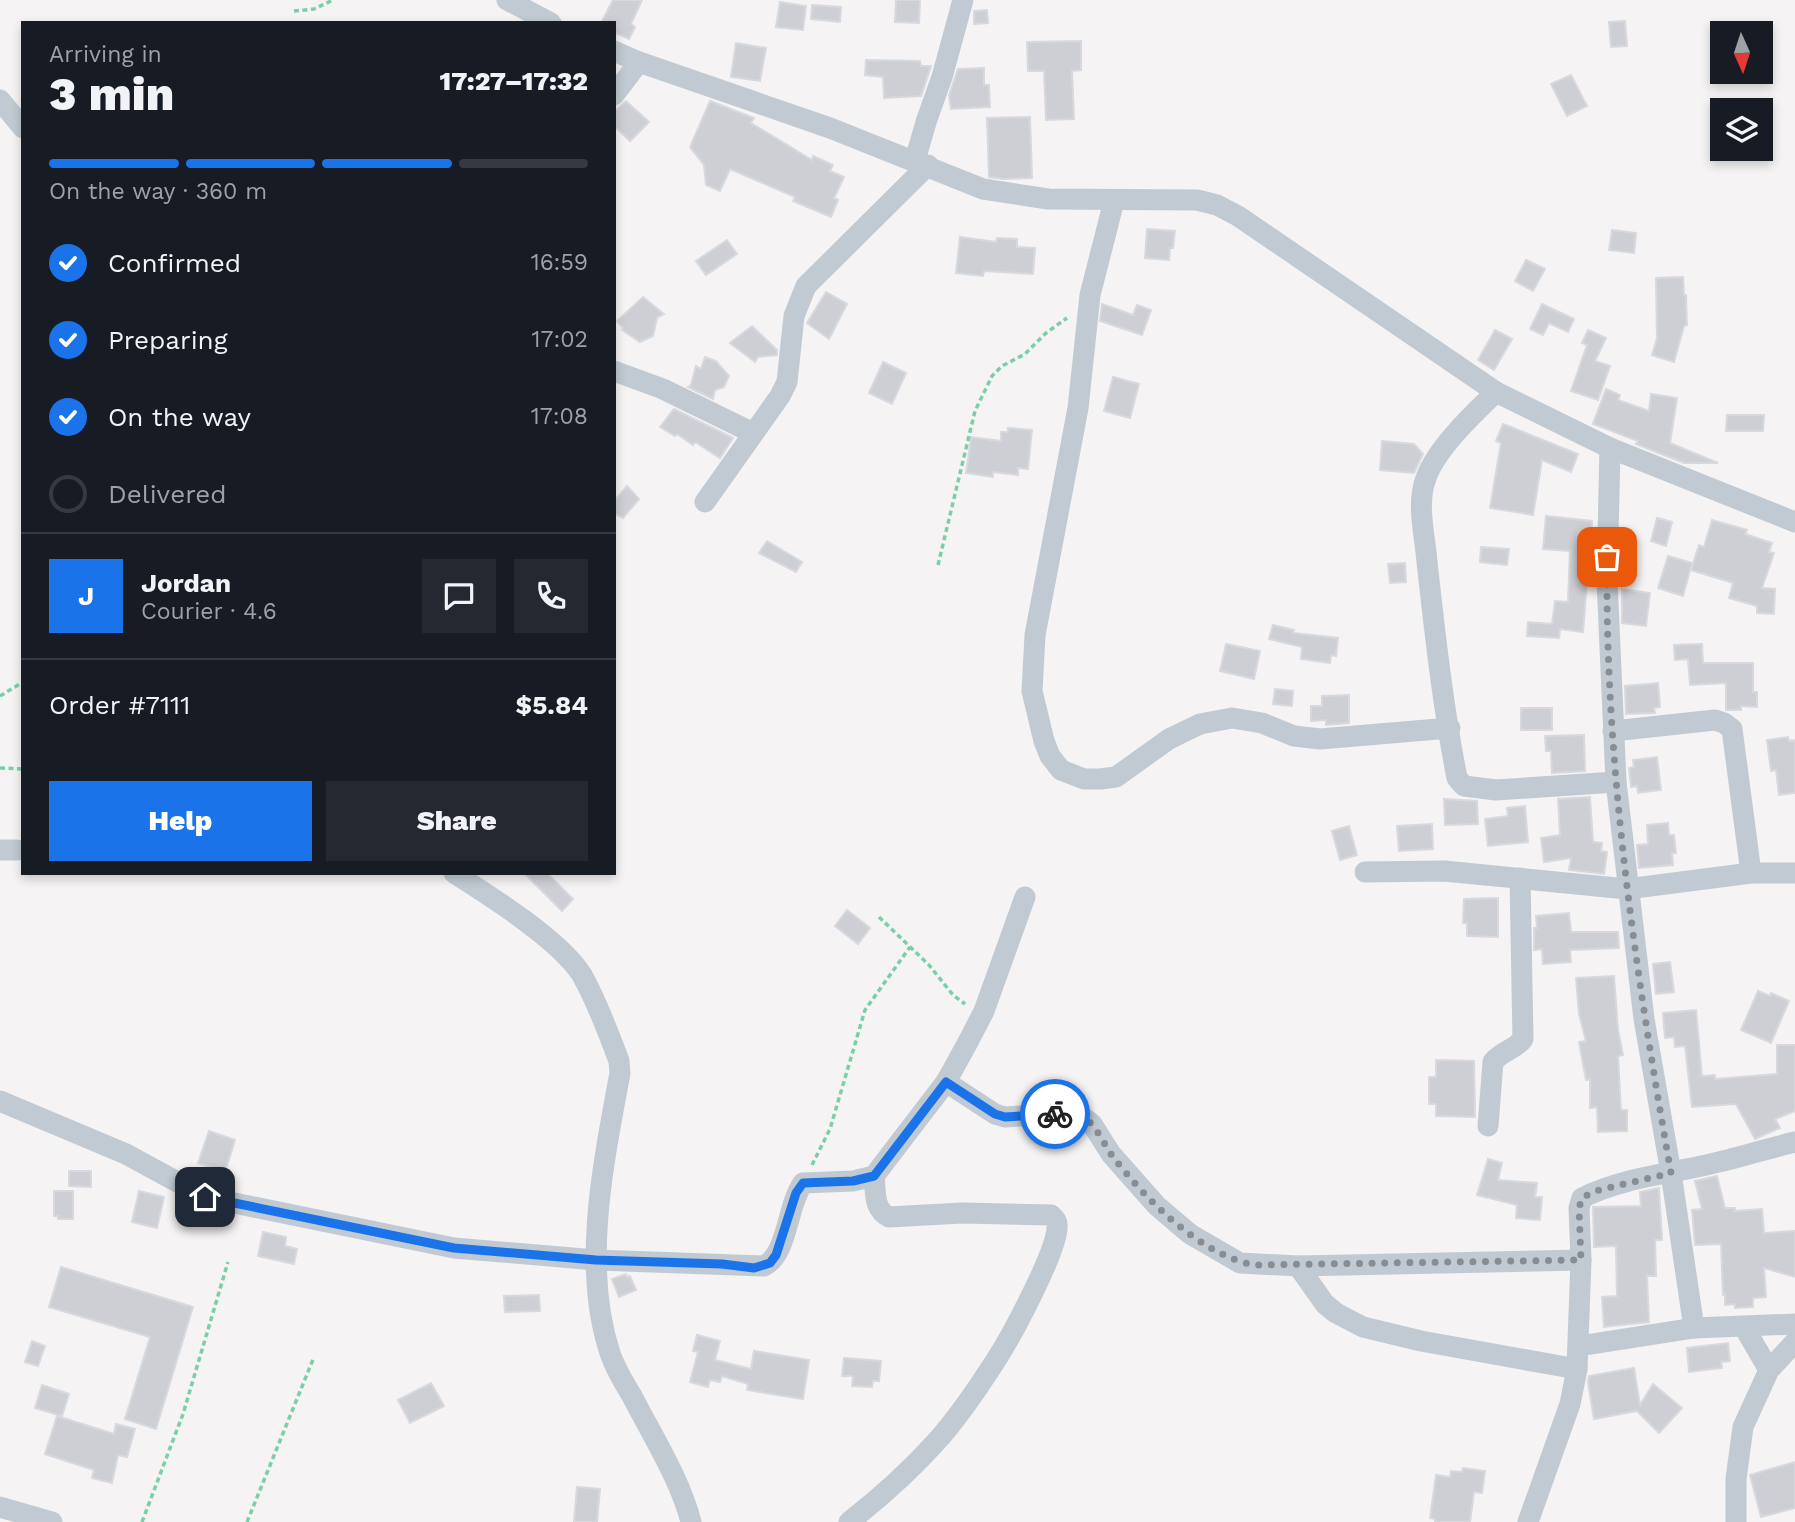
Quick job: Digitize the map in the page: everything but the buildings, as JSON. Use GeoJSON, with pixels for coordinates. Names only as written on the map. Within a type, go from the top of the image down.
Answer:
{"type":"FeatureCollection","features":[{"type":"Feature","properties":{"kind":"street"},"geometry":{"type":"LineString","coordinates":[[507,0],[547,21]]}},
{"type":"Feature","properties":{"kind":"street"},"geometry":{"type":"LineString","coordinates":[[705,502],[788,382],[794,316],[806,286],[922,162],[927,119],[942,77],[963,0]]}},
{"type":"Feature","properties":{"kind":"street"},"geometry":{"type":"LineString","coordinates":[[616,52],[922,162],[983,189],[1048,199],[1197,200],[1217,205],[1238,216],[1496,392],[1609,448],[1795,522]]}},
{"type":"Feature","properties":{"kind":"street"},"geometry":{"type":"LineString","coordinates":[[616,91],[639,62]]}},
{"type":"Feature","properties":{"kind":"street"},"geometry":{"type":"LineString","coordinates":[[0,100],[21,126]]}},
{"type":"Feature","properties":{"kind":"street"},"geometry":{"type":"LineString","coordinates":[[1114,201],[1089,302],[1078,408],[1035,635],[1032,691],[1050,756],[1061,770],[1084,779],[1100,779],[1116,777],[1169,739],[1200,724],[1232,718],[1262,723],[1294,736],[1320,739],[1450,728]]}},
{"type":"Feature","properties":{"kind":"street"},"geometry":{"type":"LineString","coordinates":[[616,372],[663,389],[753,433]]}},
{"type":"Feature","properties":{"kind":"street"},"geometry":{"type":"LineString","coordinates":[[1496,392],[1446,447],[1426,475],[1422,489],[1422,513],[1437,658],[1457,778],[1464,786],[1496,790],[1616,782]]}},
{"type":"Feature","properties":{"kind":"street"},"geometry":{"type":"LineString","coordinates":[[1609,448],[1607,580],[1616,782],[1644,1019],[1694,1328]]}},
{"type":"Feature","properties":{"kind":"street"},"geometry":{"type":"LineString","coordinates":[[1613,731],[1715,720],[1732,729],[1751,873]]}},
{"type":"Feature","properties":{"kind":"street"},"geometry":{"type":"LineString","coordinates":[[1365,872],[1444,871],[1627,889],[1751,873],[1795,873]]}},
{"type":"Feature","properties":{"kind":"street"},"geometry":{"type":"LineString","coordinates":[[457,875],[515,914],[557,948],[581,974],[619,1060],[621,1073],[607,1147],[596,1260],[601,1317],[610,1355],[665,1459],[691,1522]]}},
{"type":"Feature","properties":{"kind":"street"},"geometry":{"type":"LineString","coordinates":[[1488,1126],[1493,1062],[1499,1054],[1518,1046],[1523,1039],[1520,878]]}},
{"type":"Feature","properties":{"kind":"street"},"geometry":{"type":"LineString","coordinates":[[0,1101],[125,1154],[205,1197],[454,1248],[596,1260],[722,1264],[754,1268],[764,1266],[776,1255],[796,1193],[803,1183],[853,1181],[874,1176],[946,1082],[984,1011],[1025,897]]}},
{"type":"Feature","properties":{"kind":"street"},"geometry":{"type":"LineString","coordinates":[[946,1082],[995,1114],[1005,1117],[1066,1113],[1080,1115],[1092,1124],[1111,1154],[1157,1206],[1190,1234],[1240,1263],[1298,1266],[1581,1260]]}},
{"type":"Feature","properties":{"kind":"street"},"geometry":{"type":"LineString","coordinates":[[1528,1522],[1570,1404],[1577,1369],[1581,1260],[1579,1208],[1582,1198],[1595,1191],[1795,1142]]}},
{"type":"Feature","properties":{"kind":"street"},"geometry":{"type":"LineString","coordinates":[[849,1522],[894,1487],[938,1440],[997,1359],[1055,1244],[1058,1228],[1057,1220],[1051,1214],[962,1213],[889,1217],[881,1213],[877,1206],[874,1176]]}},
{"type":"Feature","properties":{"kind":"street"},"geometry":{"type":"LineString","coordinates":[[1298,1266],[1325,1304],[1363,1327],[1577,1369]]}},
{"type":"Feature","properties":{"kind":"street"},"geometry":{"type":"LineString","coordinates":[[1579,1346],[1694,1328],[1795,1324]]}},
{"type":"Feature","properties":{"kind":"street"},"geometry":{"type":"LineString","coordinates":[[1744,1327],[1769,1370]]}},
{"type":"Feature","properties":{"kind":"street"},"geometry":{"type":"LineString","coordinates":[[1736,1522],[1736,1479],[1743,1427],[1769,1370],[1795,1342]]}},
{"type":"Feature","properties":{"kind":"street"},"geometry":{"type":"LineString","coordinates":[[0,1507],[52,1522]]}},
{"type":"Feature","properties":{"kind":"path"},"geometry":{"type":"LineString","coordinates":[[294,11],[314,9],[333,0]]}},
{"type":"Feature","properties":{"kind":"path"},"geometry":{"type":"LineString","coordinates":[[938,565],[975,411],[992,376],[1002,366],[1026,354],[1046,333],[1089,302]]}},
{"type":"Feature","properties":{"kind":"path"},"geometry":{"type":"LineString","coordinates":[[0,696],[21,683]]}},
{"type":"Feature","properties":{"kind":"path"},"geometry":{"type":"LineString","coordinates":[[0,768],[21,769]]}},
{"type":"Feature","properties":{"kind":"path"},"geometry":{"type":"LineString","coordinates":[[879,917],[929,965],[958,1000],[984,1011]]}},
{"type":"Feature","properties":{"kind":"path"},"geometry":{"type":"LineString","coordinates":[[803,1183],[830,1129],[865,1010],[910,947]]}},
{"type":"Feature","properties":{"kind":"path"},"geometry":{"type":"LineString","coordinates":[[142,1522],[183,1414],[228,1262]]}},
{"type":"Feature","properties":{"kind":"path"},"geometry":{"type":"LineString","coordinates":[[247,1522],[314,1357]]}},
{"type":"Feature","properties":{"kind":"way so far"},"geometry":{"type":"LineString","coordinates":[[1055,1114],[1080,1115],[1092,1124],[1111,1154],[1157,1206],[1190,1234],[1240,1263],[1255,1265],[1581,1260],[1579,1208],[1582,1198],[1595,1191],[1671,1173],[1644,1019],[1627,889],[1616,782],[1607,557]]}},
{"type":"Feature","properties":{"kind":"route"},"geometry":{"type":"LineString","coordinates":[[205,1197],[454,1248],[596,1260],[722,1264],[754,1268],[770,1263],[776,1255],[796,1193],[803,1183],[853,1181],[874,1176],[946,1082],[995,1114],[1005,1117],[1055,1114]]}}]}
